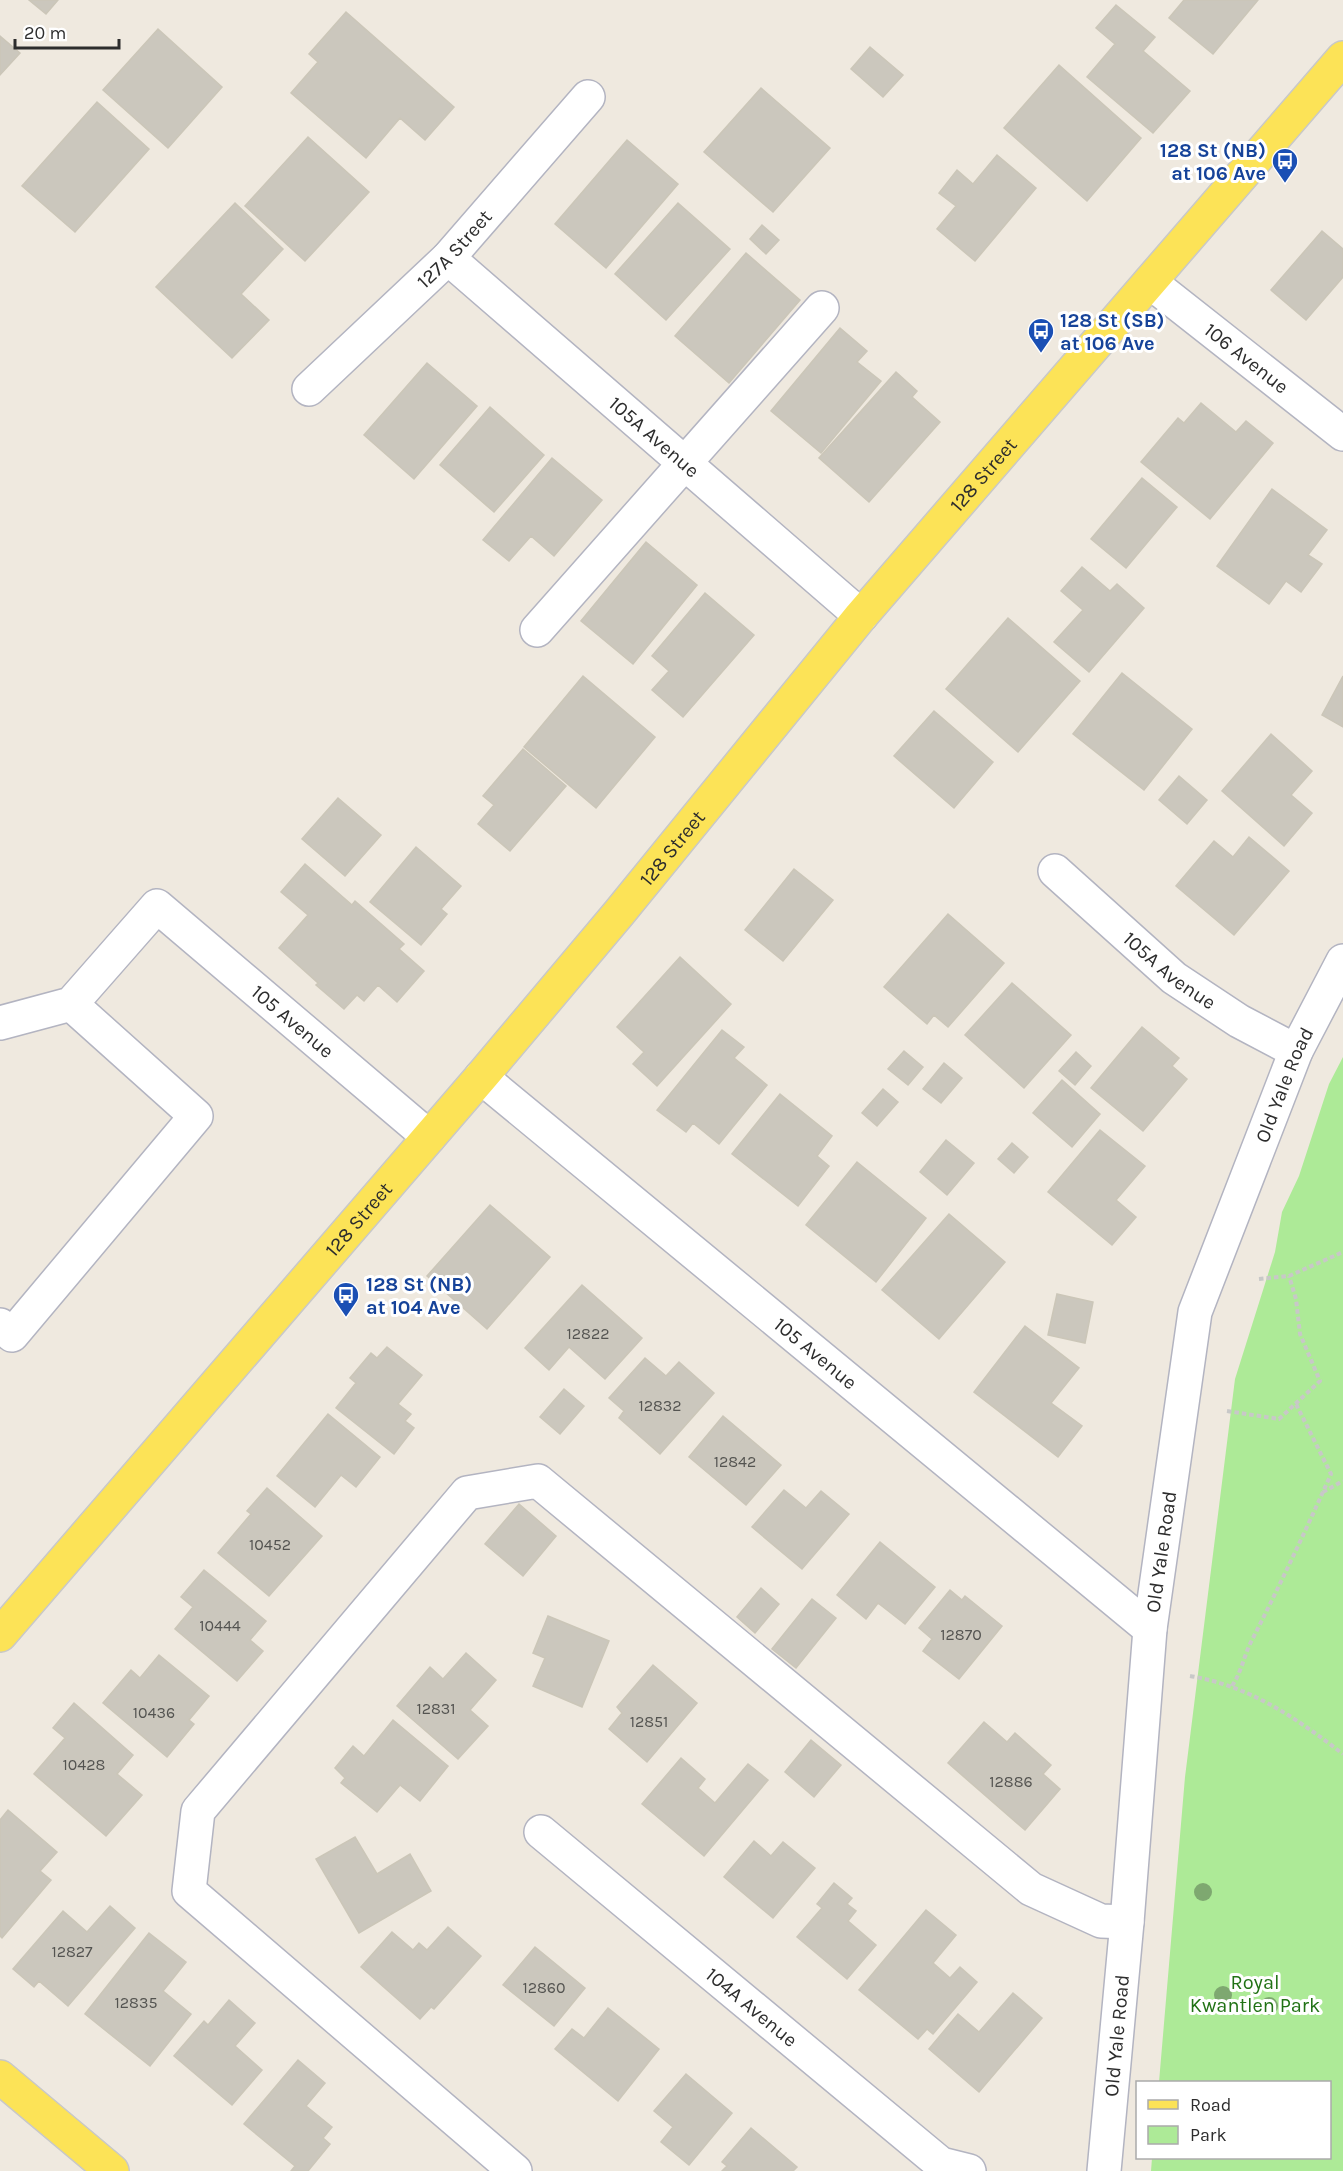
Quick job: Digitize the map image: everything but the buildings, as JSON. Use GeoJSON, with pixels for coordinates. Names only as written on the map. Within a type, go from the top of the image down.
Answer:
{"type":"FeatureCollection","features":[{"type":"Feature","properties":{"kind":"main road","name":"128 Street"},"geometry":{"type":"LineString","coordinates":[[0,1635],[481,1077],[619,913],[861,616],[1343,58]]}},
{"type":"Feature","properties":{"kind":"main road"},"geometry":{"type":"LineString","coordinates":[[0,2077],[112,2171]]}},
{"type":"Feature","properties":{"kind":"street","name":"127A Street"},"geometry":{"type":"LineString","coordinates":[[309,389],[448,258],[588,97]]}},
{"type":"Feature","properties":{"kind":"street","name":"105A Avenue"},"geometry":{"type":"LineString","coordinates":[[448,258],[861,616]]}},
{"type":"Feature","properties":{"kind":"street","name":"106 Avenue"},"geometry":{"type":"LineString","coordinates":[[1150,282],[1343,434]]}},
{"type":"Feature","properties":{"kind":"street"},"geometry":{"type":"LineString","coordinates":[[537,630],[822,308]]}},
{"type":"Feature","properties":{"kind":"street","name":"105A Avenue"},"geometry":{"type":"LineString","coordinates":[[1055,871],[1174,978],[1239,1022],[1296,1051]]}},
{"type":"Feature","properties":{"kind":"street","name":"105 Avenue"},"geometry":{"type":"LineString","coordinates":[[71,1004],[157,906],[429,1137]]}},
{"type":"Feature","properties":{"kind":"street","name":"Old Yale Road"},"geometry":{"type":"LineString","coordinates":[[1104,2171],[1127,1922],[1150,1629],[1195,1312],[1296,1051],[1343,961]]}},
{"type":"Feature","properties":{"kind":"street"},"geometry":{"type":"LineString","coordinates":[[0,1023],[71,1004],[196,1116],[12,1335],[0,1325]]}},
{"type":"Feature","properties":{"kind":"street","name":"105 Avenue"},"geometry":{"type":"LineString","coordinates":[[481,1077],[1150,1629]]}},
{"type":"Feature","properties":{"kind":"street"},"geometry":{"type":"LineString","coordinates":[[515,2171],[189,1891],[198,1811],[467,1493],[538,1481],[1031,1889],[1101,1921],[1127,1922]]}},
{"type":"Feature","properties":{"kind":"street","name":"104A Avenue"},"geometry":{"type":"LineString","coordinates":[[541,1832],[941,2164],[969,2171]]}},
{"type":"Feature","properties":{"kind":"path"},"geometry":{"type":"LineString","coordinates":[[1259,1279],[1289,1276],[1343,1252]]}},
{"type":"Feature","properties":{"kind":"path"},"geometry":{"type":"LineString","coordinates":[[1227,1411],[1279,1419],[1320,1382],[1300,1334],[1296,1299],[1289,1276]]}},
{"type":"Feature","properties":{"kind":"path"},"geometry":{"type":"LineString","coordinates":[[1232,1686],[1241,1673],[1250,1645],[1292,1563],[1331,1474],[1296,1404]]}},
{"type":"Feature","properties":{"kind":"path"},"geometry":{"type":"LineString","coordinates":[[1323,1492],[1343,1481]]}},
{"type":"Feature","properties":{"kind":"path"},"geometry":{"type":"LineString","coordinates":[[1190,1676],[1212,1679],[1232,1686],[1295,1717],[1343,1754]]}},
{"type":"Feature","properties":{"kind":"green space","name":"Royal Kwantlen Park"},"geometry":{"type":"Polygon","coordinates":[[[1343,1057],[1343,2171],[1151,2171],[1152,2159],[1331,2159],[1331,2081],[1159,2081],[1185,1777],[1235,1379],[1275,1252],[1282,1212],[1299,1176],[1329,1084],[1343,1057]]]}},
{"type":"Feature","properties":{"kind":"place","name":"128 St (NB) at 106 Ave"},"geometry":{"type":"Point","coordinates":[1285,184]}},
{"type":"Feature","properties":{"kind":"place","name":"128 St (SB) at 106 Ave"},"geometry":{"type":"Point","coordinates":[1041,354]}},
{"type":"Feature","properties":{"kind":"place","name":"128 St (NB) at 104 Ave"},"geometry":{"type":"Point","coordinates":[346,1318]}}]}
